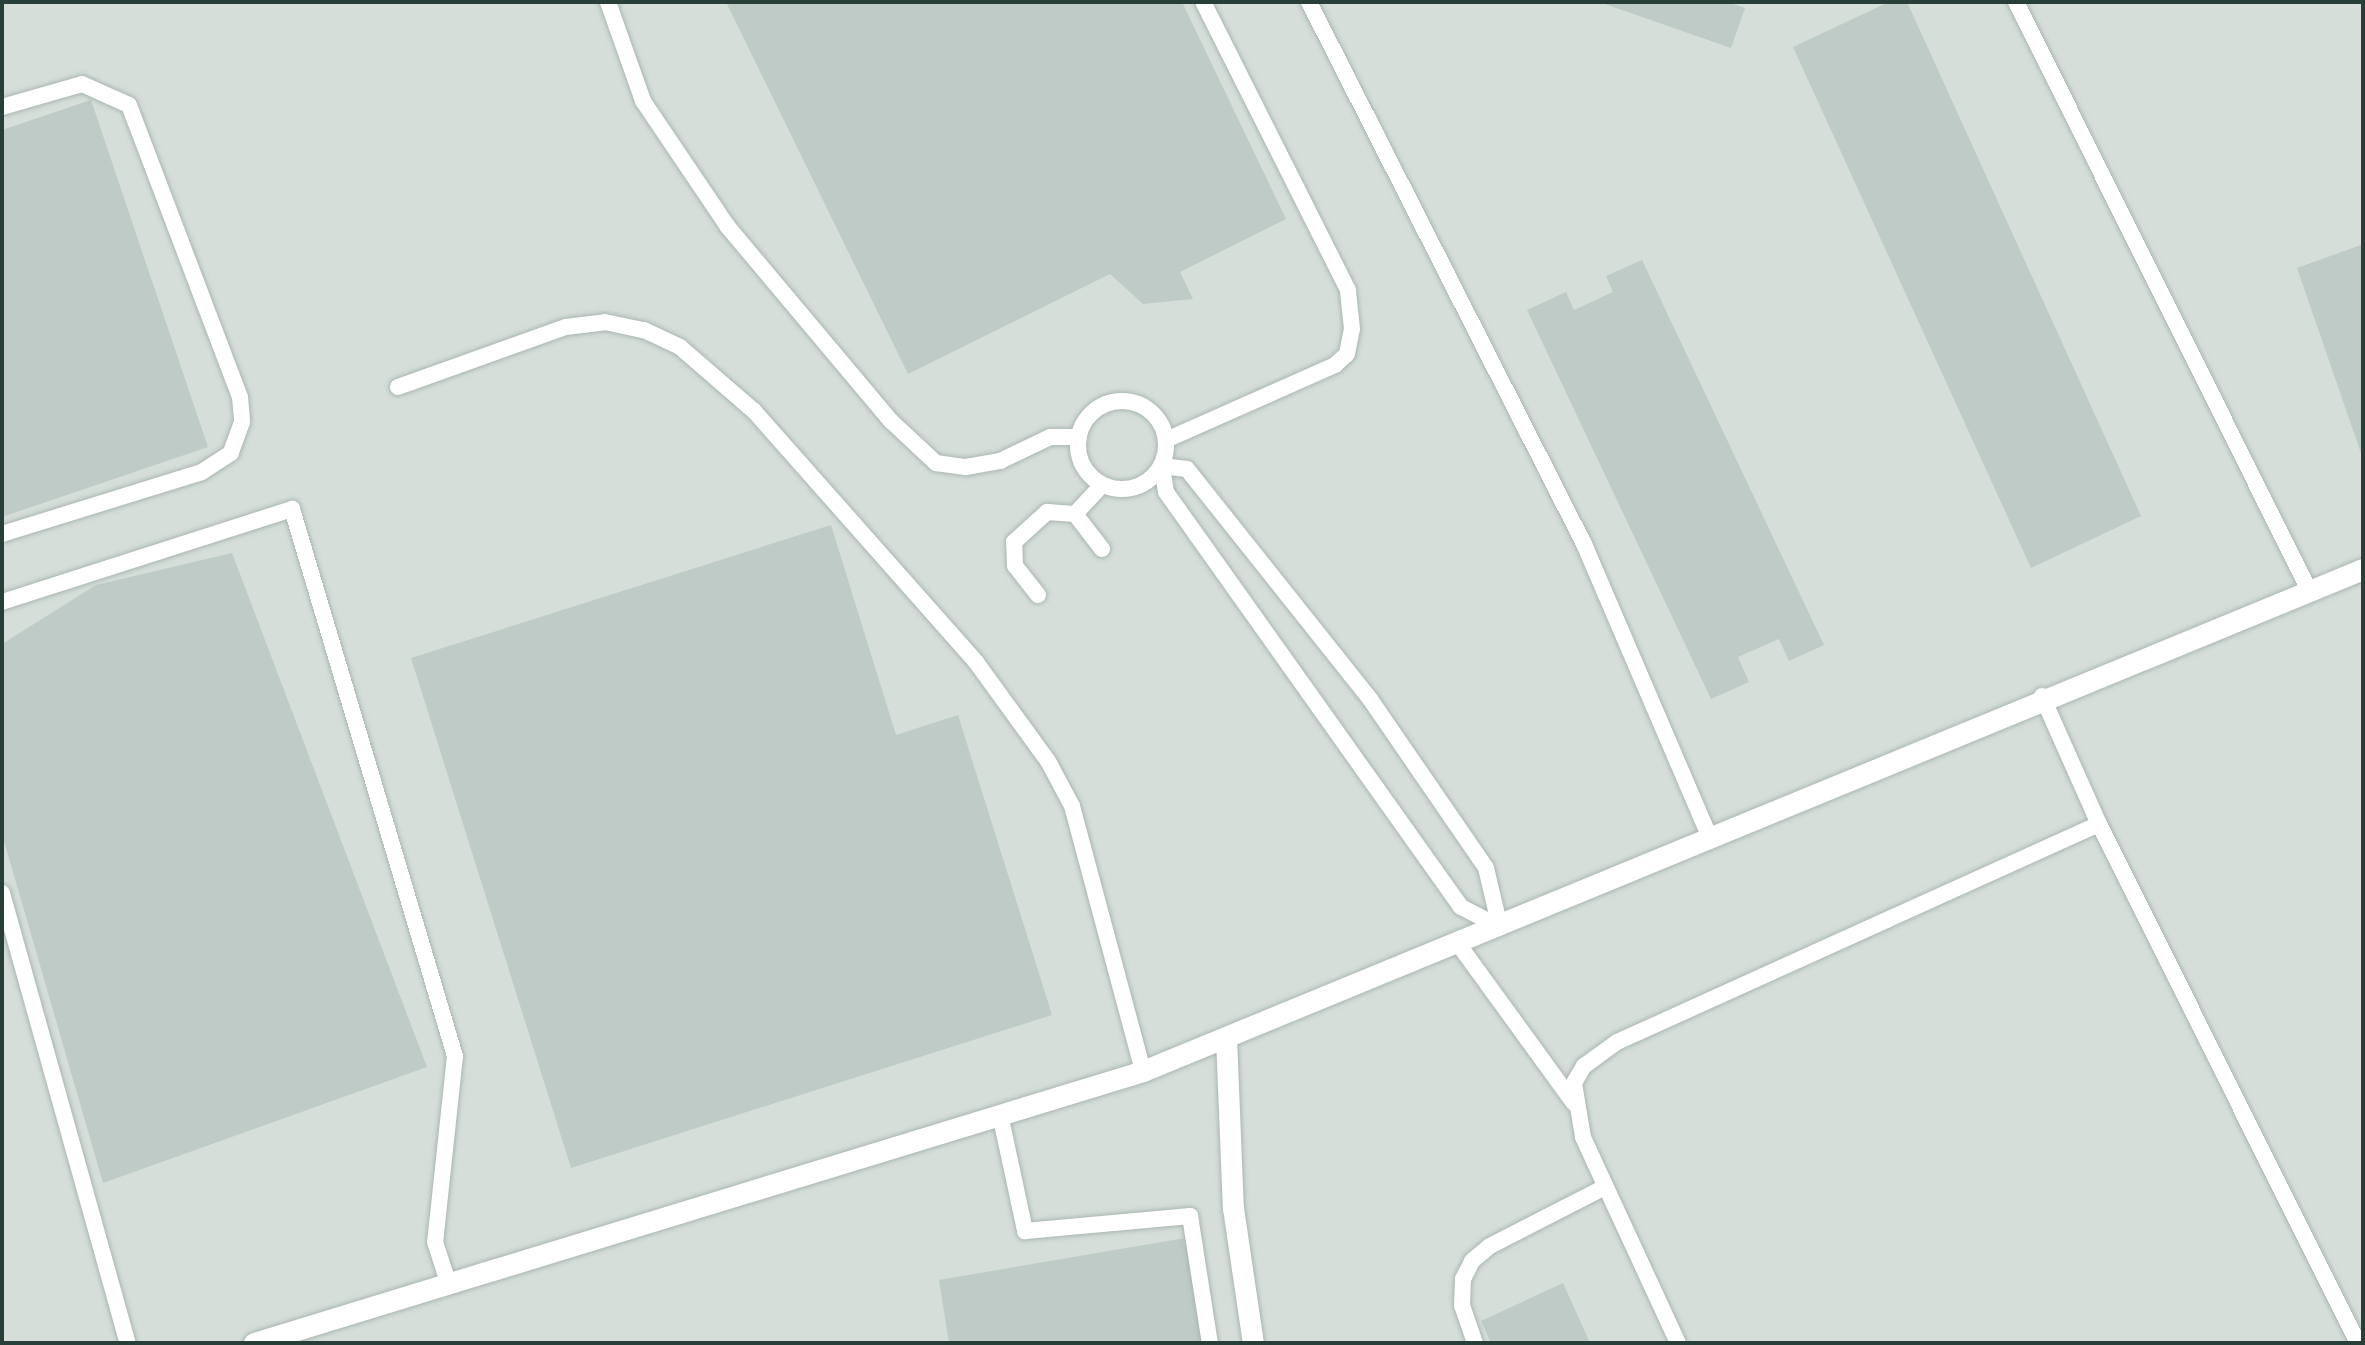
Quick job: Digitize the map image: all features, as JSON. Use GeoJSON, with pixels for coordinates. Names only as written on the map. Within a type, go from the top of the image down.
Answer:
{"type":"FeatureCollection","features":[{"type":"Feature","properties":{"kind":"street"},"geometry":{"type":"LineString","coordinates":[[254,1343],[1143,1071],[1458,945],[2042,696],[2308,588],[2363,569]]}},
{"type":"Feature","properties":{"kind":"street"},"geometry":{"type":"LineString","coordinates":[[1226,1037],[1233,1208],[1253,1343]]}},
{"type":"Feature","properties":{"kind":"lane"},"geometry":{"type":"LineString","coordinates":[[608,2],[643,101],[728,227],[891,421],[936,463],[966,467],[1000,461],[1050,437],[1079,437]]}},
{"type":"Feature","properties":{"kind":"lane"},"geometry":{"type":"LineString","coordinates":[[1166,440],[1335,365],[1347,354],[1352,329],[1348,290],[1203,2]]}},
{"type":"Feature","properties":{"kind":"lane"},"geometry":{"type":"LineString","coordinates":[[1309,2],[1584,544],[1709,836]]}},
{"type":"Feature","properties":{"kind":"lane"},"geometry":{"type":"LineString","coordinates":[[2016,2],[2308,588]]}},
{"type":"Feature","properties":{"kind":"lane"},"geometry":{"type":"LineString","coordinates":[[2,107],[82,84],[129,105],[240,397],[242,422],[231,453],[202,472],[2,534]]}},
{"type":"Feature","properties":{"kind":"lane"},"geometry":{"type":"LineString","coordinates":[[398,387],[566,327],[605,322],[644,330],[680,347],[754,411],[976,662],[1048,761],[1072,806],[1143,1071]]}},
{"type":"Feature","properties":{"kind":"lane"},"geometry":{"type":"LineString","coordinates":[[1500,927],[1461,907],[1166,492],[1162,466],[1166,440],[1150,410],[1121,400],[1097,408],[1079,437],[1083,467],[1102,485],[1135,488],[1162,466],[1187,469],[1370,699],[1486,868],[1500,927]]}},
{"type":"Feature","properties":{"kind":"lane"},"geometry":{"type":"LineString","coordinates":[[1075,514],[1102,485]]}},
{"type":"Feature","properties":{"kind":"lane"},"geometry":{"type":"LineString","coordinates":[[2,601],[292,509],[455,1056],[435,1241],[449,1285]]}},
{"type":"Feature","properties":{"kind":"lane"},"geometry":{"type":"LineString","coordinates":[[1038,595],[1015,566],[1014,542],[1047,512],[1075,514],[1102,549]]}},
{"type":"Feature","properties":{"kind":"lane"},"geometry":{"type":"LineString","coordinates":[[2042,696],[2099,824],[2358,1343]]}},
{"type":"Feature","properties":{"kind":"lane"},"geometry":{"type":"LineString","coordinates":[[1678,1343],[1603,1188],[1574,1103],[1573,1083],[1584,1066],[1617,1042],[2099,824]]}},
{"type":"Feature","properties":{"kind":"lane"},"geometry":{"type":"LineString","coordinates":[[2,893],[128,1343]]}},
{"type":"Feature","properties":{"kind":"lane"},"geometry":{"type":"LineString","coordinates":[[1458,945],[1574,1103]]}},
{"type":"Feature","properties":{"kind":"lane"},"geometry":{"type":"LineString","coordinates":[[1000,1114],[1024,1231],[1190,1216],[1210,1343]]}},
{"type":"Feature","properties":{"kind":"lane"},"geometry":{"type":"LineString","coordinates":[[1475,1343],[1462,1306],[1463,1279],[1472,1261],[1603,1188]]}},
{"type":"Feature","properties":{"kind":"shaded area"},"geometry":{"type":"Polygon","coordinates":[[[2,2],[2363,2],[2363,1343],[2,1343],[2,2]]]}},
{"type":"Feature","properties":{"kind":"building"},"geometry":{"type":"Polygon","coordinates":[[[726,2],[1182,2],[1286,219],[1180,272],[1193,299],[1143,304],[1110,274],[908,374],[726,2]]]}},
{"type":"Feature","properties":{"kind":"building"},"geometry":{"type":"Polygon","coordinates":[[[1599,2],[1727,2],[1745,8],[1731,48],[1599,2]]]}},
{"type":"Feature","properties":{"kind":"building"},"geometry":{"type":"Polygon","coordinates":[[[1889,2],[1907,2],[2141,516],[2031,568],[1793,47],[1889,2]]]}},
{"type":"Feature","properties":{"kind":"building"},"geometry":{"type":"Polygon","coordinates":[[[91,100],[208,447],[2,517],[2,130],[91,100]]]}},
{"type":"Feature","properties":{"kind":"building"},"geometry":{"type":"Polygon","coordinates":[[[2361,245],[2363,253],[2363,459],[2297,268],[2361,245]]]}},
{"type":"Feature","properties":{"kind":"building"},"geometry":{"type":"Polygon","coordinates":[[[1642,260],[1824,645],[1789,661],[1779,639],[1738,657],[1749,682],[1711,699],[1527,310],[1566,292],[1574,310],[1613,292],[1606,276],[1642,260]]]}},
{"type":"Feature","properties":{"kind":"building"},"geometry":{"type":"Polygon","coordinates":[[[831,525],[896,735],[958,715],[1052,1015],[571,1168],[411,658],[831,525]]]}},
{"type":"Feature","properties":{"kind":"building"},"geometry":{"type":"Polygon","coordinates":[[[232,553],[427,1067],[103,1183],[2,834],[2,644],[96,585],[232,553]]]}},
{"type":"Feature","properties":{"kind":"building"},"geometry":{"type":"Polygon","coordinates":[[[1185,1238],[1203,1343],[949,1343],[939,1280],[1185,1238]]]}},
{"type":"Feature","properties":{"kind":"building"},"geometry":{"type":"Polygon","coordinates":[[[1563,1283],[1590,1343],[1491,1343],[1481,1321],[1563,1283]]]}}]}
